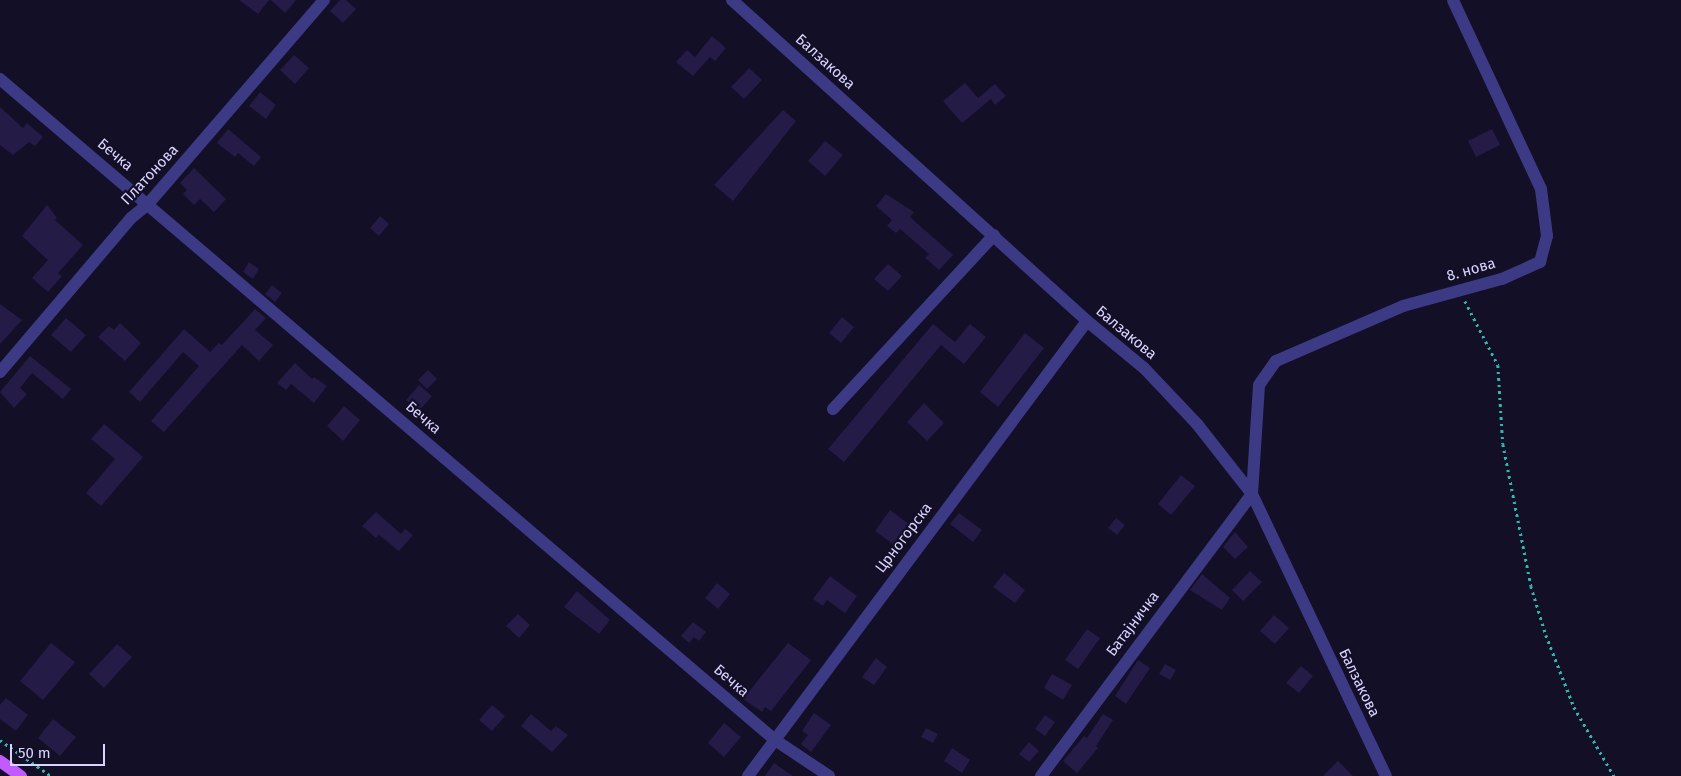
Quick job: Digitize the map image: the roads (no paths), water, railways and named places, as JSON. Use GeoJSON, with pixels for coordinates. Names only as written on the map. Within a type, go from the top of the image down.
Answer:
{"type":"FeatureCollection","features":[{"type":"Feature","properties":{"kind":"main road"},"geometry":{"type":"LineString","coordinates":[[0,761],[21,776]]}},
{"type":"Feature","properties":{"kind":"street","name":"Платонова"},"geometry":{"type":"LineString","coordinates":[[0,372],[131,218],[148,204],[324,0]]}},
{"type":"Feature","properties":{"kind":"street","name":"8. нова"},"geometry":{"type":"LineString","coordinates":[[1252,494],[1259,385],[1276,360],[1403,306],[1502,279],[1540,262],[1547,236],[1541,189],[1453,0]]}},
{"type":"Feature","properties":{"kind":"street","name":"Балзакова"},"geometry":{"type":"LineString","coordinates":[[735,1],[1087,321],[1144,368],[1198,424],[1252,494],[1386,776]]}},
{"type":"Feature","properties":{"kind":"street","name":"Бечка"},"geometry":{"type":"LineString","coordinates":[[0,79],[775,740],[829,776]]}},
{"type":"Feature","properties":{"kind":"street"},"geometry":{"type":"LineString","coordinates":[[833,409],[994,235]]}},
{"type":"Feature","properties":{"kind":"street","name":"Црногорска"},"geometry":{"type":"LineString","coordinates":[[748,776],[1087,321]]}},
{"type":"Feature","properties":{"kind":"street","name":"Батајничка"},"geometry":{"type":"LineString","coordinates":[[1041,776],[1252,494]]}}]}
